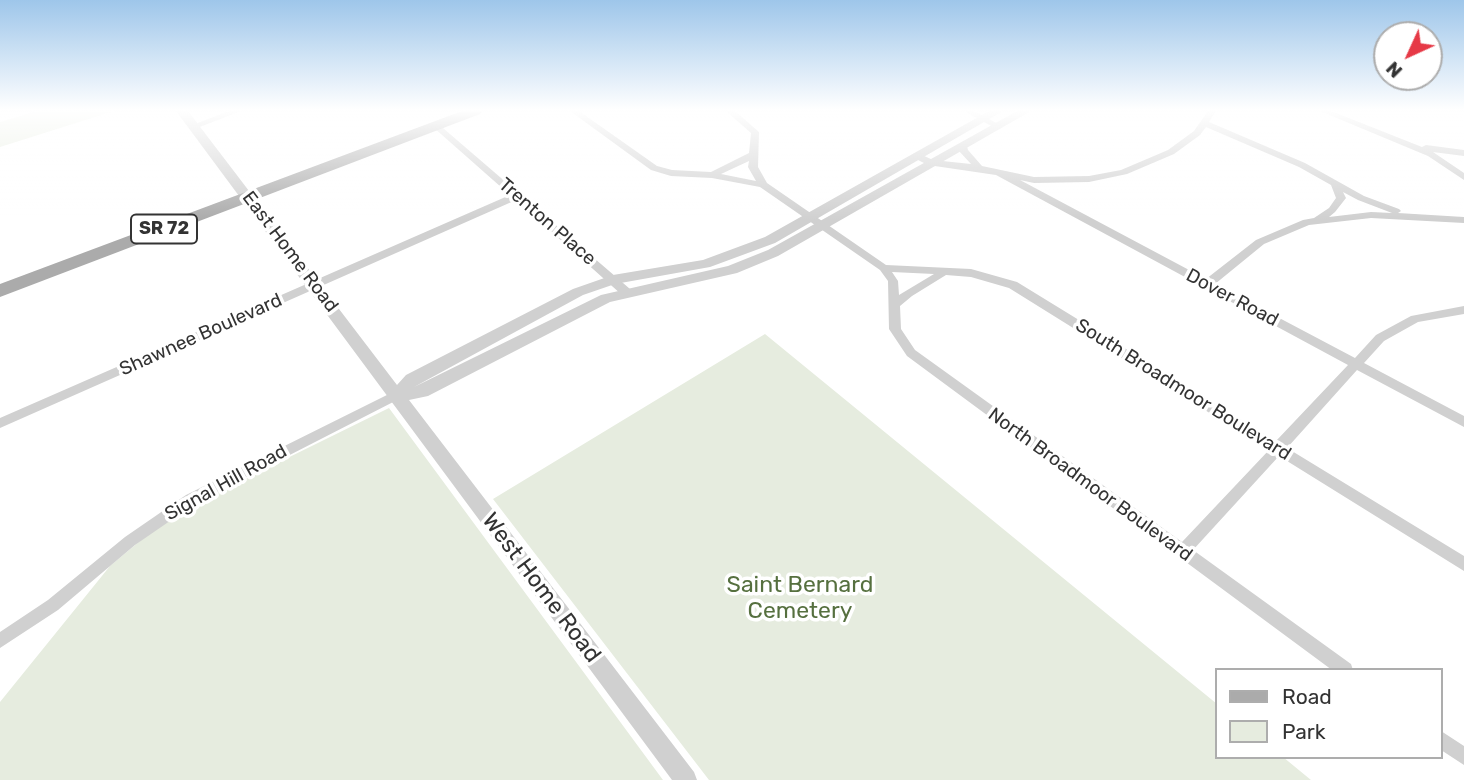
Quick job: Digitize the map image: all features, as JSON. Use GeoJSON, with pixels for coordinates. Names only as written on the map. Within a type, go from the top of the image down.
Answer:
{"type":"FeatureCollection","features":[{"type":"Feature","properties":{"kind":"main road","name":"SR 72"},"geometry":{"type":"LineString","coordinates":[[0,291],[378,147]]}},
{"type":"Feature","properties":{"kind":"street","name":"East Home Road"},"geometry":{"type":"LineString","coordinates":[[210,147],[397,395]]}},
{"type":"Feature","properties":{"kind":"street","name":"Trenton Place"},"geometry":{"type":"LineString","coordinates":[[462,147],[625,292]]}},
{"type":"Feature","properties":{"kind":"street"},"geometry":{"type":"LineString","coordinates":[[626,147],[654,167],[682,175],[712,175],[763,185],[884,268]]}},
{"type":"Feature","properties":{"kind":"street"},"geometry":{"type":"LineString","coordinates":[[753,147],[753,167],[763,185]]}},
{"type":"Feature","properties":{"kind":"street"},"geometry":{"type":"LineString","coordinates":[[397,395],[411,379],[578,292],[613,280],[705,264],[751,249],[932,147]]}},
{"type":"Feature","properties":{"kind":"street"},"geometry":{"type":"LineString","coordinates":[[397,395],[422,392],[587,306],[625,292],[732,270],[773,253],[959,147]]}},
{"type":"Feature","properties":{"kind":"street"},"geometry":{"type":"LineString","coordinates":[[963,147],[979,168]]}},
{"type":"Feature","properties":{"kind":"street"},"geometry":{"type":"LineString","coordinates":[[1051,200],[1043,189],[1048,183],[1108,176],[1143,166],[1177,147]]}},
{"type":"Feature","properties":{"kind":"street"},"geometry":{"type":"LineString","coordinates":[[1257,147],[1374,203],[1420,216]]}},
{"type":"Feature","properties":{"kind":"street"},"geometry":{"type":"LineString","coordinates":[[1415,147],[1462,174]]}},
{"type":"Feature","properties":{"kind":"street"},"geometry":{"type":"LineString","coordinates":[[1436,147],[1464,153]]}},
{"type":"Feature","properties":{"kind":"street"},"geometry":{"type":"LineString","coordinates":[[1462,174],[1451,159],[1456,154],[1464,153]]}},
{"type":"Feature","properties":{"kind":"street"},"geometry":{"type":"LineString","coordinates":[[712,175],[752,155]]}},
{"type":"Feature","properties":{"kind":"street"},"geometry":{"type":"LineString","coordinates":[[917,156],[931,163],[979,168],[1056,182]]}},
{"type":"Feature","properties":{"kind":"street","name":"Dover Road"},"geometry":{"type":"LineString","coordinates":[[1000,173],[1464,422]]}},
{"type":"Feature","properties":{"kind":"street"},"geometry":{"type":"LineString","coordinates":[[1315,221],[1332,210],[1340,198],[1340,192],[1332,181]]}},
{"type":"Feature","properties":{"kind":"street","name":"Shawnee Boulevard"},"geometry":{"type":"LineString","coordinates":[[0,423],[517,196]]}},
{"type":"Feature","properties":{"kind":"street"},"geometry":{"type":"LineString","coordinates":[[1206,285],[1260,242],[1293,227],[1315,221],[1371,215],[1464,220]]}},
{"type":"Feature","properties":{"kind":"street","name":"South Broadmoor Boulevard"},"geometry":{"type":"LineString","coordinates":[[884,268],[971,273],[1013,285],[1464,564]]}},
{"type":"Feature","properties":{"kind":"street","name":"North Broadmoor Boulevard"},"geometry":{"type":"LineString","coordinates":[[884,268],[893,281],[895,329],[911,353],[1342,668]]}},
{"type":"Feature","properties":{"kind":"street"},"geometry":{"type":"LineString","coordinates":[[894,305],[908,293],[945,273]]}},
{"type":"Feature","properties":{"kind":"street"},"geometry":{"type":"LineString","coordinates":[[1182,552],[1380,338],[1398,327],[1435,314],[1464,310]]}},
{"type":"Feature","properties":{"kind":"street","name":"Signal Hill Road"},"geometry":{"type":"LineString","coordinates":[[0,641],[53,605],[130,541],[191,499],[397,395]]}},
{"type":"Feature","properties":{"kind":"street","name":"West Home Road"},"geometry":{"type":"LineString","coordinates":[[397,395],[686,780]]}},
{"type":"Feature","properties":{"kind":"street"},"geometry":{"type":"LineString","coordinates":[[1443,740],[1464,756]]}},
{"type":"Feature","properties":{"kind":"green space","name":"Saint Bernard Cemetery"},"geometry":{"type":"Polygon","coordinates":[[[765,334],[1216,703],[1216,759],[1285,759],[1311,780],[709,780],[493,499],[765,334]]]}},
{"type":"Feature","properties":{"kind":"green space"},"geometry":{"type":"Polygon","coordinates":[[[389,408],[663,780],[0,780],[0,702],[110,566],[152,531],[198,502],[389,408]]]}}]}
